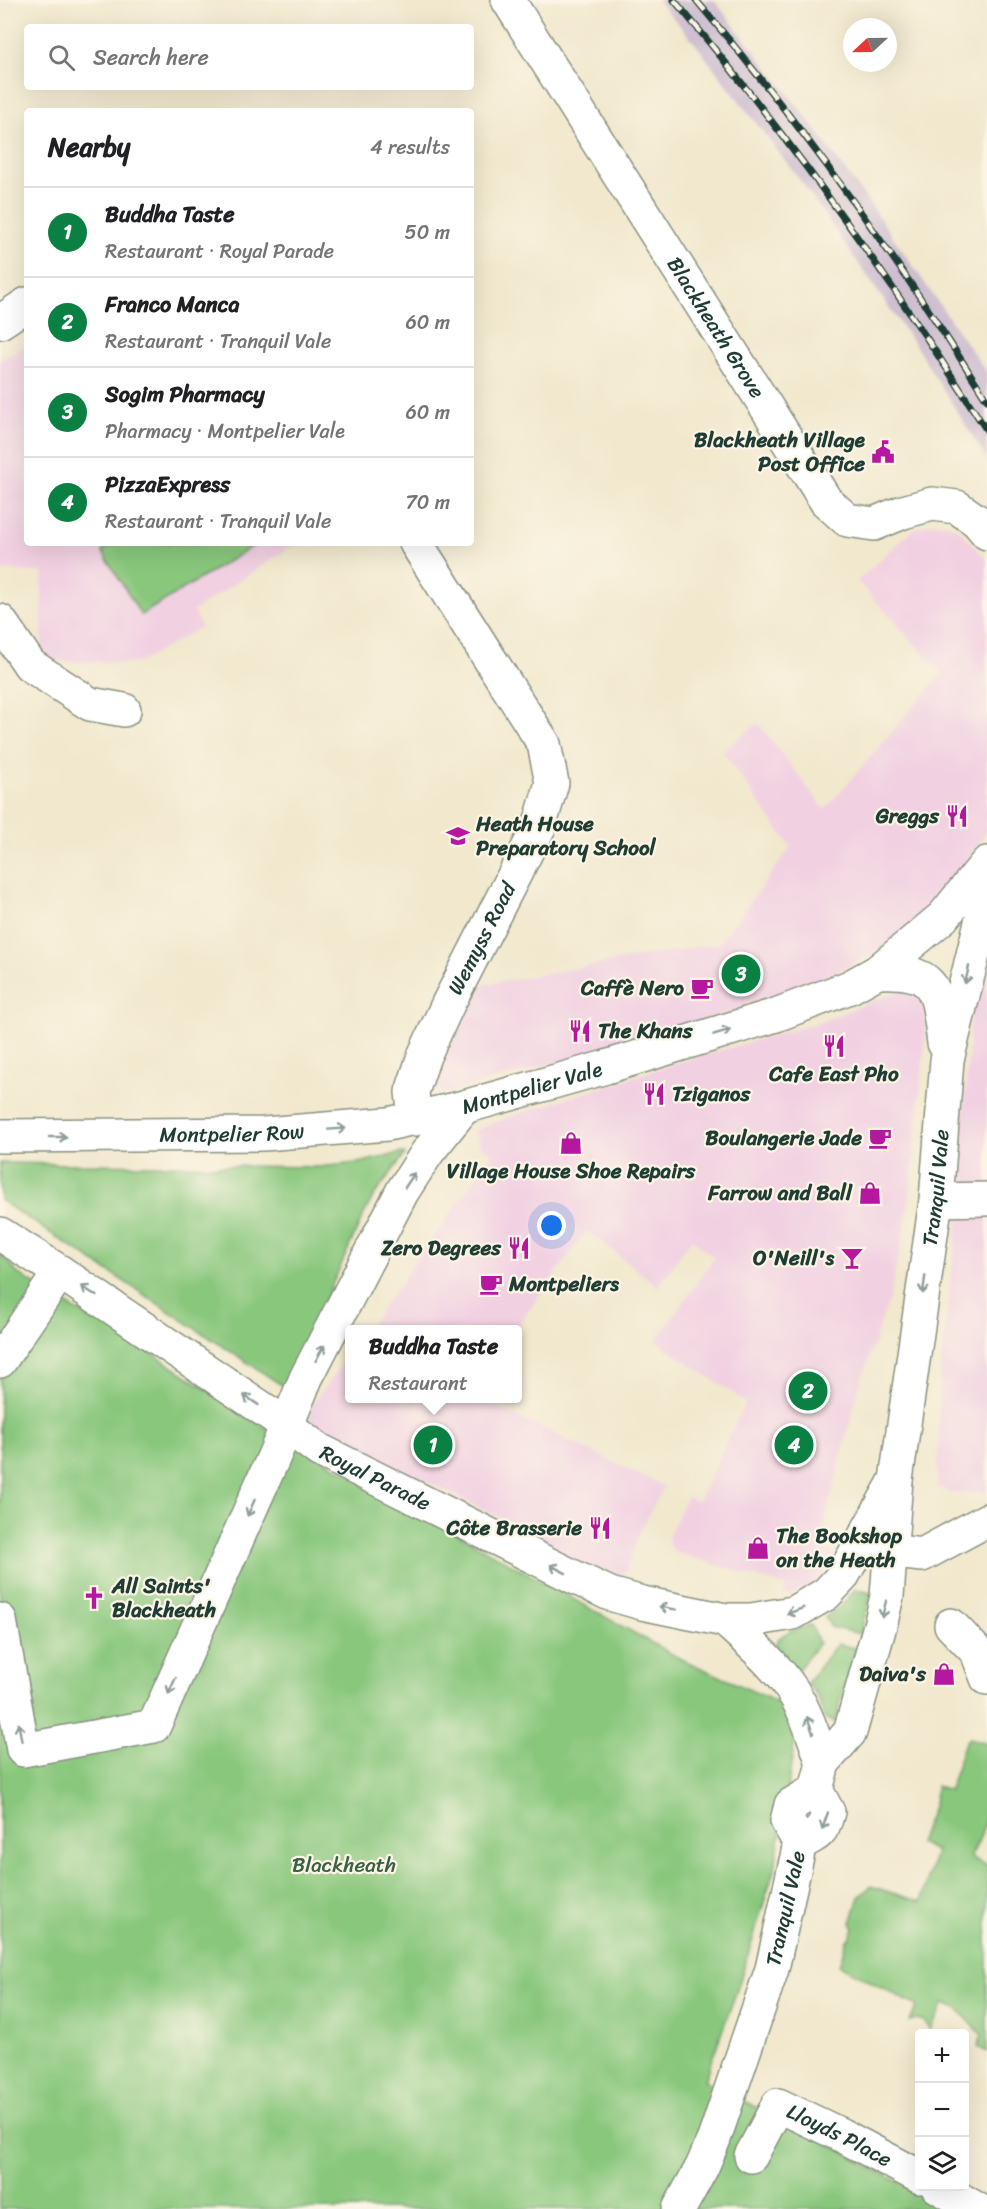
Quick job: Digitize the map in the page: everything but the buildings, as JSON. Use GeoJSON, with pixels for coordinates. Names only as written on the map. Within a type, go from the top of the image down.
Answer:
{"type":"FeatureCollection","features":[{"type":"Feature","properties":{"kind":"street","name":"Blackheath Grove"},"geometry":{"type":"LineString","coordinates":[[508,0],[826,501],[847,520],[874,524],[903,512],[932,504],[957,507],[977,521],[987,533]]}},
{"type":"Feature","properties":{"kind":"street"},"geometry":{"type":"LineString","coordinates":[[0,322],[24,306]]}},
{"type":"Feature","properties":{"kind":"street","name":"Wemyss Road"},"geometry":{"type":"LineString","coordinates":[[415,1119],[412,1092],[424,1056],[448,1004],[539,827],[552,783],[544,744],[418,546]]}},
{"type":"Feature","properties":{"kind":"street"},"geometry":{"type":"LineString","coordinates":[[0,621],[30,665],[90,704],[124,710]]}},
{"type":"Feature","properties":{"kind":"street","name":"Montpelier Vale"},"geometry":{"type":"LineString","coordinates":[[0,1620],[23,1750],[154,1726],[306,1378],[402,1192],[428,1153],[464,1107],[776,1015],[850,987],[877,972],[943,917],[987,863]]}},
{"type":"Feature","properties":{"kind":"street","name":"Tranquil Vale"},"geometry":{"type":"LineString","coordinates":[[679,2209],[714,2139],[772,1970],[800,1844],[787,1821],[791,1805],[820,1776],[850,1732],[887,1596],[896,1480],[936,1200],[947,1060],[987,898]]}},
{"type":"Feature","properties":{"kind":"street","name":"Montpelier Vale"},"geometry":{"type":"LineString","coordinates":[[877,972],[901,971],[914,974],[926,980],[935,991],[947,1060]]}},
{"type":"Feature","properties":{"kind":"street","name":"Montpelier Row"},"geometry":{"type":"LineString","coordinates":[[0,1136],[264,1134],[366,1126],[415,1119],[464,1107]]}},
{"type":"Feature","properties":{"kind":"street"},"geometry":{"type":"LineString","coordinates":[[936,1200],[987,1199]]}},
{"type":"Feature","properties":{"kind":"street","name":"Royal Parade"},"geometry":{"type":"LineString","coordinates":[[0,1234],[287,1425],[319,1450],[610,1594],[725,1620]]}},
{"type":"Feature","properties":{"kind":"street"},"geometry":{"type":"LineString","coordinates":[[0,1361],[60,1272]]}},
{"type":"Feature","properties":{"kind":"street","name":"Tranquil Vale"},"geometry":{"type":"LineString","coordinates":[[725,1620],[776,1617],[809,1605],[826,1594],[842,1577],[896,1480]]}},
{"type":"Feature","properties":{"kind":"street"},"geometry":{"type":"LineString","coordinates":[[858,1548],[922,1554],[987,1520]]}},
{"type":"Feature","properties":{"kind":"street"},"geometry":{"type":"LineString","coordinates":[[725,1620],[758,1651],[791,1689],[806,1715],[820,1776]]}},
{"type":"Feature","properties":{"kind":"street"},"geometry":{"type":"LineString","coordinates":[[951,1625],[977,1652],[987,1678]]}},
{"type":"Feature","properties":{"kind":"street","name":"Lloyds Place"},"geometry":{"type":"LineString","coordinates":[[751,2156],[778,2105],[915,2174]]}},
{"type":"Feature","properties":{"kind":"street"},"geometry":{"type":"LineString","coordinates":[[948,2191],[980,2202]]}},
{"type":"Feature","properties":{"kind":"shaded area"},"geometry":{"type":"Polygon","coordinates":[[[657,0],[714,0],[804,114],[868,201],[987,373],[987,459],[915,345],[803,184],[690,37],[657,0]]]}},
{"type":"Feature","properties":{"kind":"shaded area"},"geometry":{"type":"Polygon","coordinates":[[[24,347],[24,546],[291,546],[193,611],[201,627],[139,663],[42,661],[42,572],[0,570],[0,360],[24,347]]]}},
{"type":"Feature","properties":{"kind":"shaded area"},"geometry":{"type":"Polygon","coordinates":[[[937,523],[948,524],[958,529],[987,560],[987,830],[952,889],[886,948],[799,991],[662,1033],[447,1093],[434,1090],[431,1084],[435,1060],[448,1051],[481,985],[720,943],[791,847],[722,751],[758,723],[825,810],[942,673],[857,581],[914,529],[937,523]]]}},
{"type":"Feature","properties":{"kind":"shaded area"},"geometry":{"type":"Polygon","coordinates":[[[987,940],[987,1191],[961,1186],[959,1181],[971,1017],[987,940]]]}},
{"type":"Feature","properties":{"kind":"shaded area"},"geometry":{"type":"Polygon","coordinates":[[[905,988],[918,991],[927,1020],[910,1195],[902,1241],[889,1299],[859,1387],[818,1548],[839,1554],[831,1568],[815,1584],[791,1595],[784,1595],[786,1586],[677,1553],[673,1551],[668,1542],[686,1497],[698,1501],[746,1402],[656,1341],[714,1258],[692,1238],[658,1287],[587,1230],[518,1325],[371,1325],[491,1157],[490,1151],[483,1149],[473,1131],[518,1114],[677,1063],[820,1022],[905,988]]]}},
{"type":"Feature","properties":{"kind":"shaded area"},"geometry":{"type":"Polygon","coordinates":[[[987,1208],[987,1492],[952,1492],[937,1487],[940,1374],[958,1217],[960,1213],[987,1208]]]}},
{"type":"Feature","properties":{"kind":"shaded area"},"geometry":{"type":"Polygon","coordinates":[[[345,1360],[345,1403],[488,1403],[664,1486],[641,1529],[626,1571],[614,1578],[561,1560],[558,1547],[420,1478],[417,1482],[322,1440],[310,1424],[309,1415],[312,1405],[345,1360]]]}},
{"type":"Feature","properties":{"kind":"green space"},"geometry":{"type":"Polygon","coordinates":[[[111,546],[253,546],[141,615],[102,551],[111,546]]]}},
{"type":"Feature","properties":{"kind":"green space"},"geometry":{"type":"Polygon","coordinates":[[[405,1154],[373,1197],[362,1218],[286,1388],[0,1200],[0,1163],[318,1167],[358,1163],[405,1154]]]}},
{"type":"Feature","properties":{"kind":"green space","name":"Blackheath"},"geometry":{"type":"Polygon","coordinates":[[[0,1256],[9,1262],[17,1273],[77,1311],[94,1315],[258,1423],[677,1657],[790,1708],[797,1728],[775,1867],[737,1990],[704,2081],[833,2146],[947,2209],[0,2209],[0,1256]]]}},
{"type":"Feature","properties":{"kind":"green space"},"geometry":{"type":"Polygon","coordinates":[[[855,1589],[872,1593],[860,1634],[831,1627],[825,1617],[841,1606],[855,1589]]]}},
{"type":"Feature","properties":{"kind":"green space"},"geometry":{"type":"Polygon","coordinates":[[[811,1625],[819,1643],[796,1672],[775,1646],[784,1635],[811,1625]]]}},
{"type":"Feature","properties":{"kind":"green space"},"geometry":{"type":"Polygon","coordinates":[[[837,1644],[856,1648],[835,1722],[824,1718],[818,1698],[807,1683],[837,1644]]]}},
{"type":"Feature","properties":{"kind":"green space"},"geometry":{"type":"Polygon","coordinates":[[[969,1738],[987,1744],[985,1821],[982,1833],[970,1857],[987,1866],[987,2052],[978,2047],[982,2035],[957,2008],[944,2003],[929,2029],[924,2021],[916,2019],[910,2021],[917,2006],[839,1965],[847,1940],[854,1928],[851,1923],[859,1897],[871,1886],[921,1902],[936,1851],[919,1843],[934,1804],[936,1786],[949,1790],[965,1742],[969,1738]]]}},
{"type":"Feature","properties":{"kind":"railway"},"geometry":{"type":"LineString","coordinates":[[674,0],[717,51],[838,210],[987,431]]}},
{"type":"Feature","properties":{"kind":"railway"},"geometry":{"type":"LineString","coordinates":[[696,0],[774,96],[849,195],[987,400]]}},
{"type":"Feature","properties":{"kind":"place","name":"Blackheath Village Post Office"},"geometry":{"type":"Point","coordinates":[883,452]}},
{"type":"Feature","properties":{"kind":"place","name":"Greggs"},"geometry":{"type":"Point","coordinates":[957,816]}},
{"type":"Feature","properties":{"kind":"place","name":"Heath House Preparatory School"},"geometry":{"type":"Point","coordinates":[458,836]}},
{"type":"Feature","properties":{"kind":"place","name":"Sogim Pharmacy"},"geometry":{"type":"Point","coordinates":[741,974]}},
{"type":"Feature","properties":{"kind":"place","name":"Caffè Nero"},"geometry":{"type":"Point","coordinates":[702,988]}},
{"type":"Feature","properties":{"kind":"place","name":"The Khans"},"geometry":{"type":"Point","coordinates":[580,1031]}},
{"type":"Feature","properties":{"kind":"place","name":"Cafe East Pho"},"geometry":{"type":"Point","coordinates":[834,1046]}},
{"type":"Feature","properties":{"kind":"place","name":"Tziganos"},"geometry":{"type":"Point","coordinates":[654,1094]}},
{"type":"Feature","properties":{"kind":"place","name":"Boulangerie Jade"},"geometry":{"type":"Point","coordinates":[880,1138]}},
{"type":"Feature","properties":{"kind":"place","name":"Village House Shoe Repairs"},"geometry":{"type":"Point","coordinates":[571,1143]}},
{"type":"Feature","properties":{"kind":"place","name":"Farrow and Ball"},"geometry":{"type":"Point","coordinates":[870,1193]}},
{"type":"Feature","properties":{"kind":"place","name":"Zero Degrees"},"geometry":{"type":"Point","coordinates":[519,1248]}},
{"type":"Feature","properties":{"kind":"place","name":"O'Neill's"},"geometry":{"type":"Point","coordinates":[852,1258]}},
{"type":"Feature","properties":{"kind":"place","name":"Montpeliers"},"geometry":{"type":"Point","coordinates":[491,1284]}},
{"type":"Feature","properties":{"kind":"place","name":"Franco Manca"},"geometry":{"type":"Point","coordinates":[808,1391]}},
{"type":"Feature","properties":{"kind":"place","name":"Buddha Taste"},"geometry":{"type":"Point","coordinates":[433,1445]}},
{"type":"Feature","properties":{"kind":"place","name":"PizzaExpress"},"geometry":{"type":"Point","coordinates":[794,1445]}},
{"type":"Feature","properties":{"kind":"place","name":"Côte Brasserie"},"geometry":{"type":"Point","coordinates":[600,1528]}},
{"type":"Feature","properties":{"kind":"place","name":"The Bookshop on the Heath"},"geometry":{"type":"Point","coordinates":[758,1548]}},
{"type":"Feature","properties":{"kind":"place","name":"All Saints' Blackheath"},"geometry":{"type":"Point","coordinates":[94,1598]}},
{"type":"Feature","properties":{"kind":"place","name":"Daiva's"},"geometry":{"type":"Point","coordinates":[944,1674]}}]}
